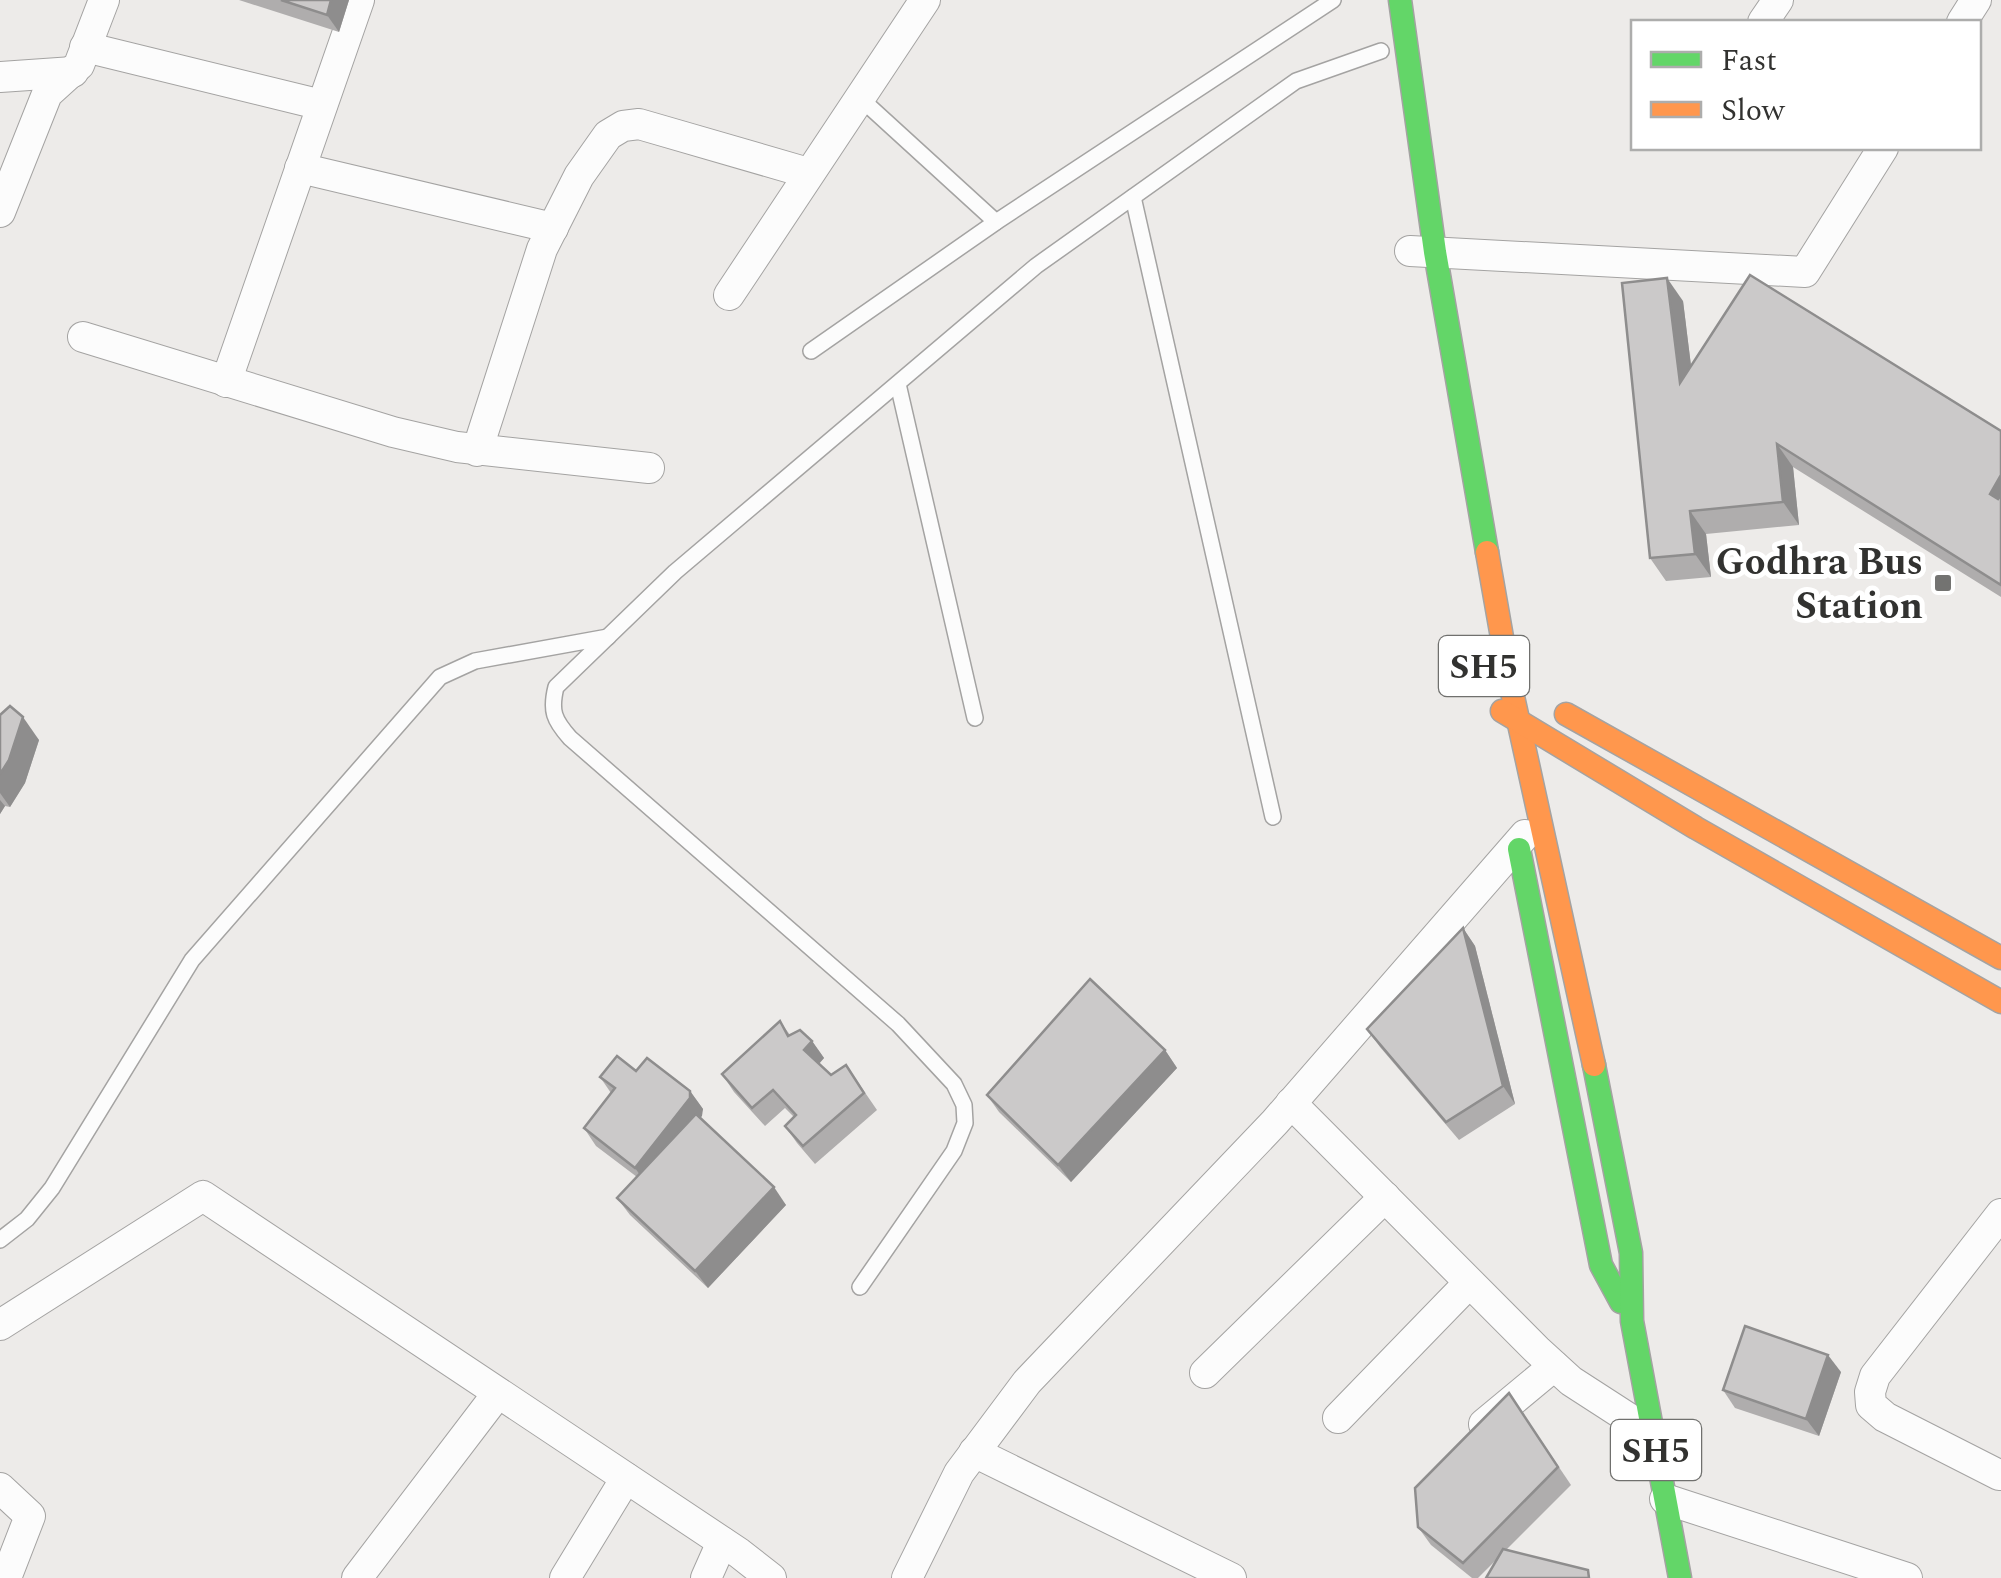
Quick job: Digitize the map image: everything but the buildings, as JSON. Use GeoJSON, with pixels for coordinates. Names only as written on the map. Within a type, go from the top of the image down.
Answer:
{"type":"FeatureCollection","features":[{"type":"Feature","properties":{"kind":"main road","name":"SH5"},"geometry":{"type":"LineString","coordinates":[[1400,0],[1416,252],[1516,718],[1571,950],[1630,1252],[1632,1321],[1680,1578]]}},
{"type":"Feature","properties":{"kind":"main road"},"geometry":{"type":"LineString","coordinates":[[1380,42],[1384,76]]}},
{"type":"Feature","properties":{"kind":"main road","name":"SH5"},"geometry":{"type":"LineString","coordinates":[[1458,519],[1497,739]]}},
{"type":"Feature","properties":{"kind":"main road"},"geometry":{"type":"LineString","coordinates":[[1485,672],[1510,682],[2001,958]]}},
{"type":"Feature","properties":{"kind":"main road"},"geometry":{"type":"LineString","coordinates":[[1490,704],[1696,828],[2001,1002]]}},
{"type":"Feature","properties":{"kind":"main road","name":"SH5"},"geometry":{"type":"LineString","coordinates":[[1510,808],[1601,1265],[1632,1321]]}},
{"type":"Feature","properties":{"kind":"street"},"geometry":{"type":"LineString","coordinates":[[0,212],[48,94],[79,59],[104,0]]}},
{"type":"Feature","properties":{"kind":"street"},"geometry":{"type":"LineString","coordinates":[[226,382],[359,0]]}},
{"type":"Feature","properties":{"kind":"street"},"geometry":{"type":"LineString","coordinates":[[728,295],[925,0]]}},
{"type":"Feature","properties":{"kind":"street"},"geometry":{"type":"LineString","coordinates":[[0,77],[79,59],[322,105]]}},
{"type":"Feature","properties":{"kind":"street"},"geometry":{"type":"LineString","coordinates":[[477,451],[542,249],[579,176],[608,134],[623,126],[639,124],[808,173]]}},
{"type":"Feature","properties":{"kind":"street"},"geometry":{"type":"LineString","coordinates":[[1416,252],[1805,272],[1883,150]]}},
{"type":"Feature","properties":{"kind":"street"},"geometry":{"type":"LineString","coordinates":[[300,168],[553,228]]}},
{"type":"Feature","properties":{"kind":"street"},"geometry":{"type":"LineString","coordinates":[[83,337],[393,432],[477,451],[649,468]]}},
{"type":"Feature","properties":{"kind":"street"},"geometry":{"type":"LineString","coordinates":[[908,1578],[958,1473],[1027,1382],[1291,1103],[1542,819]]}},
{"type":"Feature","properties":{"kind":"street"},"geometry":{"type":"LineString","coordinates":[[1291,1103],[1554,1366],[1653,1434]]}},
{"type":"Feature","properties":{"kind":"street"},"geometry":{"type":"LineString","coordinates":[[0,1325],[203,1196],[771,1578]]}},
{"type":"Feature","properties":{"kind":"street"},"geometry":{"type":"LineString","coordinates":[[1205,1373],[1385,1198]]}},
{"type":"Feature","properties":{"kind":"street"},"geometry":{"type":"LineString","coordinates":[[1999,1476],[1885,1416],[1871,1405],[1870,1392],[1875,1376],[1988,1250],[2001,1214]]}},
{"type":"Feature","properties":{"kind":"street"},"geometry":{"type":"LineString","coordinates":[[1338,1418],[1469,1283]]}},
{"type":"Feature","properties":{"kind":"street"},"geometry":{"type":"LineString","coordinates":[[1466,1442],[1554,1366]]}},
{"type":"Feature","properties":{"kind":"street"},"geometry":{"type":"LineString","coordinates":[[358,1578],[498,1393]]}},
{"type":"Feature","properties":{"kind":"street"},"geometry":{"type":"LineString","coordinates":[[974,1452],[1231,1578]]}},
{"type":"Feature","properties":{"kind":"street"},"geometry":{"type":"LineString","coordinates":[[565,1578],[626,1478]]}},
{"type":"Feature","properties":{"kind":"street"},"geometry":{"type":"LineString","coordinates":[[0,1488],[30,1516],[6,1578]]}},
{"type":"Feature","properties":{"kind":"street"},"geometry":{"type":"LineString","coordinates":[[1665,1498],[1907,1578]]}},
{"type":"Feature","properties":{"kind":"street"},"geometry":{"type":"LineString","coordinates":[[706,1578],[722,1542]]}},
{"type":"Feature","properties":{"kind":"lane"},"geometry":{"type":"LineString","coordinates":[[810,351],[996,222],[1333,0]]}},
{"type":"Feature","properties":{"kind":"lane"},"geometry":{"type":"LineString","coordinates":[[860,1287],[954,1152],[966,1123],[964,1105],[954,1084],[898,1024],[555,722],[551,706],[556,687],[675,572],[1036,266],[1296,81],[1380,42]]}},
{"type":"Feature","properties":{"kind":"lane"},"geometry":{"type":"LineString","coordinates":[[860,97],[996,222]]}},
{"type":"Feature","properties":{"kind":"lane"},"geometry":{"type":"LineString","coordinates":[[1133,197],[1273,817]]}},
{"type":"Feature","properties":{"kind":"lane"},"geometry":{"type":"LineString","coordinates":[[898,384],[975,718]]}},
{"type":"Feature","properties":{"kind":"lane"},"geometry":{"type":"LineString","coordinates":[[0,1240],[27,1219],[52,1188],[192,960],[440,677],[475,661],[608,637]]}},
{"type":"Feature","properties":{"kind":"traffic: fast"},"geometry":{"type":"LineString","coordinates":[[1400,0],[1435,252],[1487,552]]}},
{"type":"Feature","properties":{"kind":"traffic: fast"},"geometry":{"type":"LineString","coordinates":[[1519,849],[1601,1265],[1621,1302]]}},
{"type":"Feature","properties":{"kind":"traffic: fast"},"geometry":{"type":"LineString","coordinates":[[1594,1065],[1631,1253],[1632,1321],[1680,1578]]}},
{"type":"Feature","properties":{"kind":"traffic: slow"},"geometry":{"type":"LineString","coordinates":[[1487,552],[1510,683],[1594,1065]]}},
{"type":"Feature","properties":{"kind":"traffic: slow"},"geometry":{"type":"LineString","coordinates":[[1502,711],[1696,828],[2001,1002]]}},
{"type":"Feature","properties":{"kind":"traffic: slow"},"geometry":{"type":"LineString","coordinates":[[1566,714],[2001,958]]}},
{"type":"Feature","properties":{"kind":"place","name":"Godhra Bus Station"},"geometry":{"type":"Point","coordinates":[1943,583]}}]}
